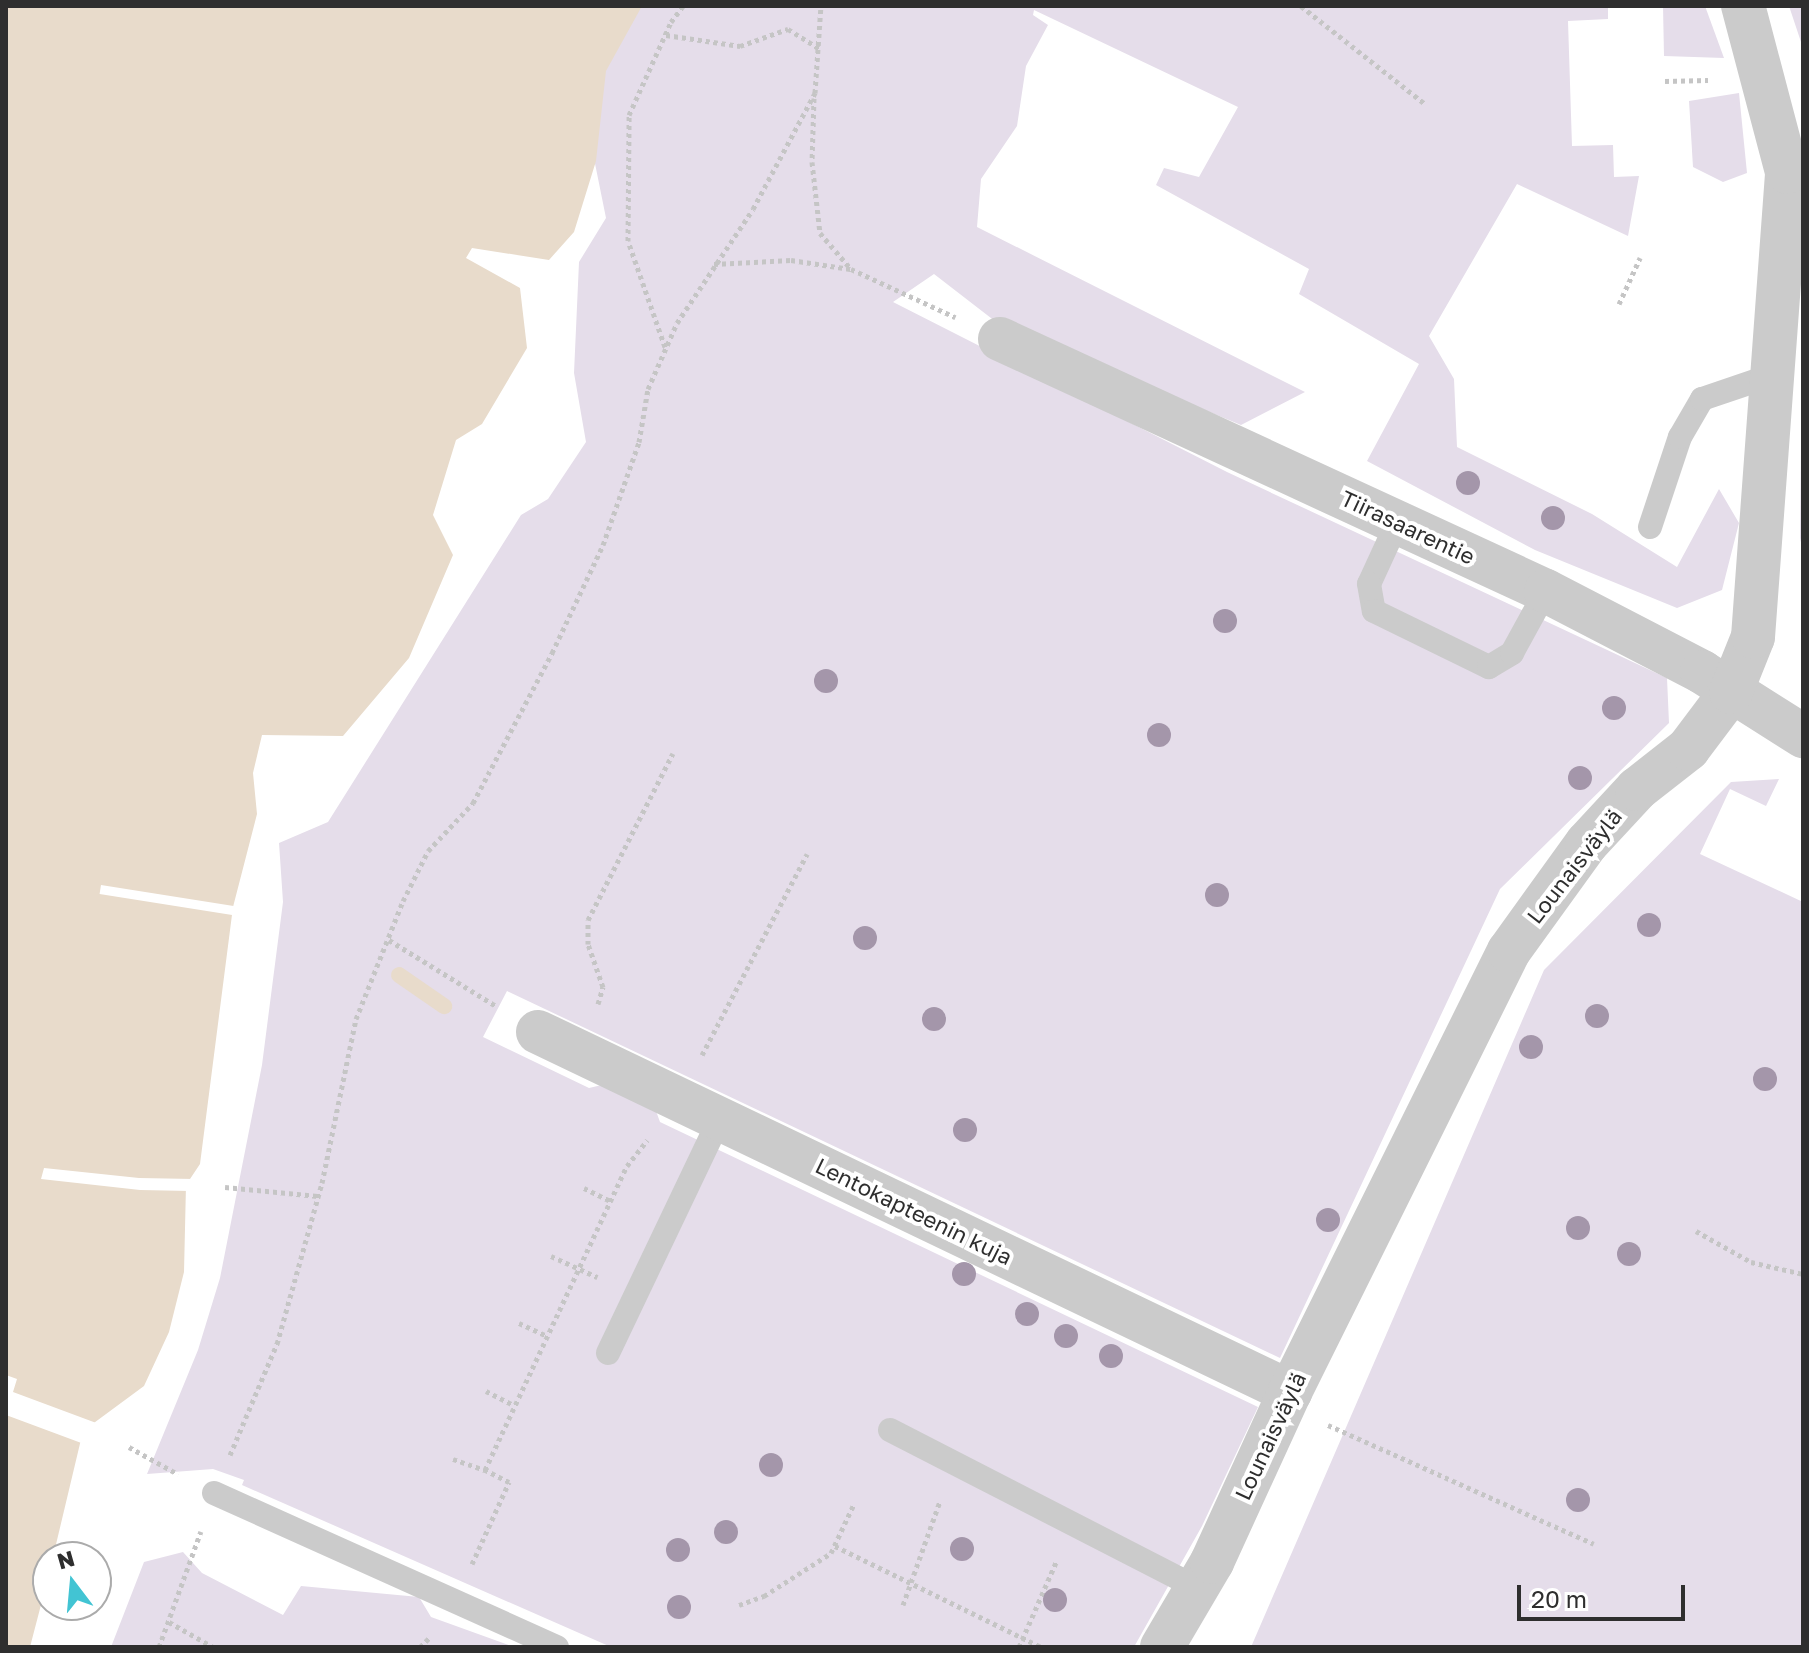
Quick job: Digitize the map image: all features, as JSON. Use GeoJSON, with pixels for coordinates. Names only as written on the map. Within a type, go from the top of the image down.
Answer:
{"type":"FeatureCollection","features":[{"type":"Feature","properties":{"kind":"street","name":"Lounaisväylä"},"geometry":{"type":"LineString","coordinates":[[1162,1647],[1198,1588],[1287,1398],[1509,951],[1587,843],[1637,789],[1688,749],[1731,692],[1753,637],[1770,376],[1795,172],[1743,6]]}},
{"type":"Feature","properties":{"kind":"street","name":"Tiirasaarentie"},"geometry":{"type":"LineString","coordinates":[[1000,339],[1546,591],[1731,692],[1803,736]]}},
{"type":"Feature","properties":{"kind":"street","name":"Lentokapteenin kuja"},"geometry":{"type":"LineString","coordinates":[[538,1032],[721,1116],[1287,1398]]}},
{"type":"Feature","properties":{"kind":"lane"},"geometry":{"type":"LineString","coordinates":[[1650,527],[1680,437],[1702,399],[1770,376]]}},
{"type":"Feature","properties":{"kind":"lane"},"geometry":{"type":"LineString","coordinates":[[1398,521],[1369,584],[1374,611],[1489,667],[1512,653],[1546,591]]}},
{"type":"Feature","properties":{"kind":"lane"},"geometry":{"type":"LineString","coordinates":[[608,1353],[721,1116]]}},
{"type":"Feature","properties":{"kind":"lane"},"geometry":{"type":"LineString","coordinates":[[890,1430],[1198,1588]]}},
{"type":"Feature","properties":{"kind":"lane"},"geometry":{"type":"LineString","coordinates":[[214,1493],[557,1647]]}},
{"type":"Feature","properties":{"kind":"path"},"geometry":{"type":"LineString","coordinates":[[666,348],[628,241],[629,115],[683,6]]}},
{"type":"Feature","properties":{"kind":"path"},"geometry":{"type":"LineString","coordinates":[[821,6],[821,50],[815,93],[812,162],[820,233],[851,269]]}},
{"type":"Feature","properties":{"kind":"path"},"geometry":{"type":"LineString","coordinates":[[1301,6],[1424,103]]}},
{"type":"Feature","properties":{"kind":"path"},"geometry":{"type":"LineString","coordinates":[[666,35],[740,46],[788,29],[821,50]]}},
{"type":"Feature","properties":{"kind":"path"},"geometry":{"type":"LineString","coordinates":[[1665,81],[1721,80]]}},
{"type":"Feature","properties":{"kind":"path"},"geometry":{"type":"LineString","coordinates":[[159,1647],[214,1493],[277,1344],[318,1196],[356,1019],[389,940],[428,851],[473,803],[603,545],[639,442],[648,389],[666,348],[714,264],[753,209],[815,93]]}},
{"type":"Feature","properties":{"kind":"path"},"geometry":{"type":"LineString","coordinates":[[1619,304],[1640,258]]}},
{"type":"Feature","properties":{"kind":"path"},"geometry":{"type":"LineString","coordinates":[[714,264],[791,260],[851,269],[1000,339]]}},
{"type":"Feature","properties":{"kind":"path"},"geometry":{"type":"LineString","coordinates":[[583,1052],[603,987],[588,944],[588,920],[673,753]]}},
{"type":"Feature","properties":{"kind":"path"},"geometry":{"type":"LineString","coordinates":[[485,1470],[627,1166],[681,1097],[807,854]]}},
{"type":"Feature","properties":{"kind":"path"},"geometry":{"type":"LineString","coordinates":[[389,940],[538,1032]]}},
{"type":"Feature","properties":{"kind":"path"},"geometry":{"type":"LineString","coordinates":[[225,1187],[318,1196]]}},
{"type":"Feature","properties":{"kind":"path"},"geometry":{"type":"LineString","coordinates":[[584,1188],[611,1201]]}},
{"type":"Feature","properties":{"kind":"path"},"geometry":{"type":"LineString","coordinates":[[1696,1231],[1751,1262],[1803,1274]]}},
{"type":"Feature","properties":{"kind":"path"},"geometry":{"type":"LineString","coordinates":[[551,1256],[603,1280]]}},
{"type":"Feature","properties":{"kind":"path"},"geometry":{"type":"LineString","coordinates":[[519,1323],[547,1337]]}},
{"type":"Feature","properties":{"kind":"path"},"geometry":{"type":"LineString","coordinates":[[486,1391],[514,1405]]}},
{"type":"Feature","properties":{"kind":"path"},"geometry":{"type":"LineString","coordinates":[[1287,1398],[1594,1544]]}},
{"type":"Feature","properties":{"kind":"path"},"geometry":{"type":"LineString","coordinates":[[129,1447],[214,1493]]}},
{"type":"Feature","properties":{"kind":"path"},"geometry":{"type":"LineString","coordinates":[[453,1459],[509,1482],[488,1528]]}},
{"type":"Feature","properties":{"kind":"path"},"geometry":{"type":"LineString","coordinates":[[739,1605],[764,1596],[835,1546],[854,1504]]}},
{"type":"Feature","properties":{"kind":"path"},"geometry":{"type":"LineString","coordinates":[[903,1605],[935,1510]]}},
{"type":"Feature","properties":{"kind":"path"},"geometry":{"type":"LineString","coordinates":[[835,1546],[1041,1647]]}},
{"type":"Feature","properties":{"kind":"path"},"geometry":{"type":"LineString","coordinates":[[1019,1647],[1053,1572]]}},
{"type":"Feature","properties":{"kind":"path"},"geometry":{"type":"LineString","coordinates":[[169,1622],[213,1647]]}},
{"type":"Feature","properties":{"kind":"shaded area"},"geometry":{"type":"Polygon","coordinates":[[[6,6],[642,6],[606,71],[596,161],[574,232],[549,260],[472,248],[466,258],[520,288],[527,348],[482,424],[456,440],[433,515],[453,555],[409,658],[343,736],[262,735],[253,773],[257,814],[233,907],[200,1164],[186,1185],[184,1272],[169,1332],[144,1386],[83,1431],[57,1541],[32,1541],[32,1621],[37,1621],[30,1647],[6,1647],[6,6]]]}},
{"type":"Feature","properties":{"kind":"shaded area"},"geometry":{"type":"Polygon","coordinates":[[[603,6],[1608,6],[1608,19],[1568,21],[1572,146],[1613,145],[1614,177],[1639,176],[1628,236],[1517,184],[1429,336],[1454,379],[1457,447],[1592,514],[1677,567],[1719,489],[1739,523],[1722,590],[1677,608],[1535,550],[1367,461],[1419,364],[1299,294],[1309,269],[1156,185],[1164,168],[1199,177],[1238,107],[1034,10],[1033,15],[1048,25],[1026,66],[1017,126],[981,179],[977,227],[1305,392],[1241,425],[1000,325],[934,274],[893,302],[1227,472],[1667,678],[1669,723],[1500,889],[1280,1358],[507,991],[483,1037],[589,1088],[619,1081],[652,1100],[660,1122],[1258,1407],[1202,1526],[1134,1647],[611,1647],[242,1485],[244,1480],[213,1469],[147,1474],[198,1350],[220,1278],[262,1065],[283,902],[279,843],[328,822],[521,515],[548,499],[586,442],[574,373],[579,262],[606,218],[586,119],[603,6]]]}},
{"type":"Feature","properties":{"kind":"shaded area"},"geometry":{"type":"Polygon","coordinates":[[[1663,6],[1705,6],[1724,58],[1664,56],[1663,6]]]}},
{"type":"Feature","properties":{"kind":"shaded area"},"geometry":{"type":"Polygon","coordinates":[[[1789,6],[1803,6],[1803,48],[1789,6]]]}},
{"type":"Feature","properties":{"kind":"shaded area"},"geometry":{"type":"Polygon","coordinates":[[[1739,93],[1747,173],[1723,182],[1693,167],[1689,101],[1739,93]]]}},
{"type":"Feature","properties":{"kind":"shaded area"},"geometry":{"type":"Polygon","coordinates":[[[1803,266],[1803,551],[1800,538],[1803,266]]]}},
{"type":"Feature","properties":{"kind":"shaded area"},"geometry":{"type":"Polygon","coordinates":[[[1779,779],[1766,806],[1730,789],[1700,854],[1803,902],[1803,1647],[1251,1647],[1544,970],[1731,782],[1779,779]]]}},
{"type":"Feature","properties":{"kind":"shaded area"},"geometry":{"type":"Polygon","coordinates":[[[183,1552],[202,1573],[283,1615],[301,1586],[419,1597],[431,1617],[514,1647],[111,1647],[144,1562],[183,1552]]]}},
{"type":"Feature","properties":{"kind":"pier"},"geometry":{"type":"Polygon","coordinates":[[[101,885],[238,907],[237,916],[100,894],[101,885]]]}},
{"type":"Feature","properties":{"kind":"pier"},"geometry":{"type":"Polygon","coordinates":[[[44,1168],[139,1178],[194,1179],[190,1191],[140,1190],[41,1179],[44,1168]]]}},
{"type":"Feature","properties":{"kind":"pier"},"geometry":{"type":"Polygon","coordinates":[[[6,1375],[17,1379],[13,1392],[99,1424],[87,1433],[84,1444],[6,1415],[6,1375]]]}},
{"type":"Feature","properties":{"kind":"waterway"},"geometry":{"type":"LineString","coordinates":[[399,975],[444,1006]]}}]}
